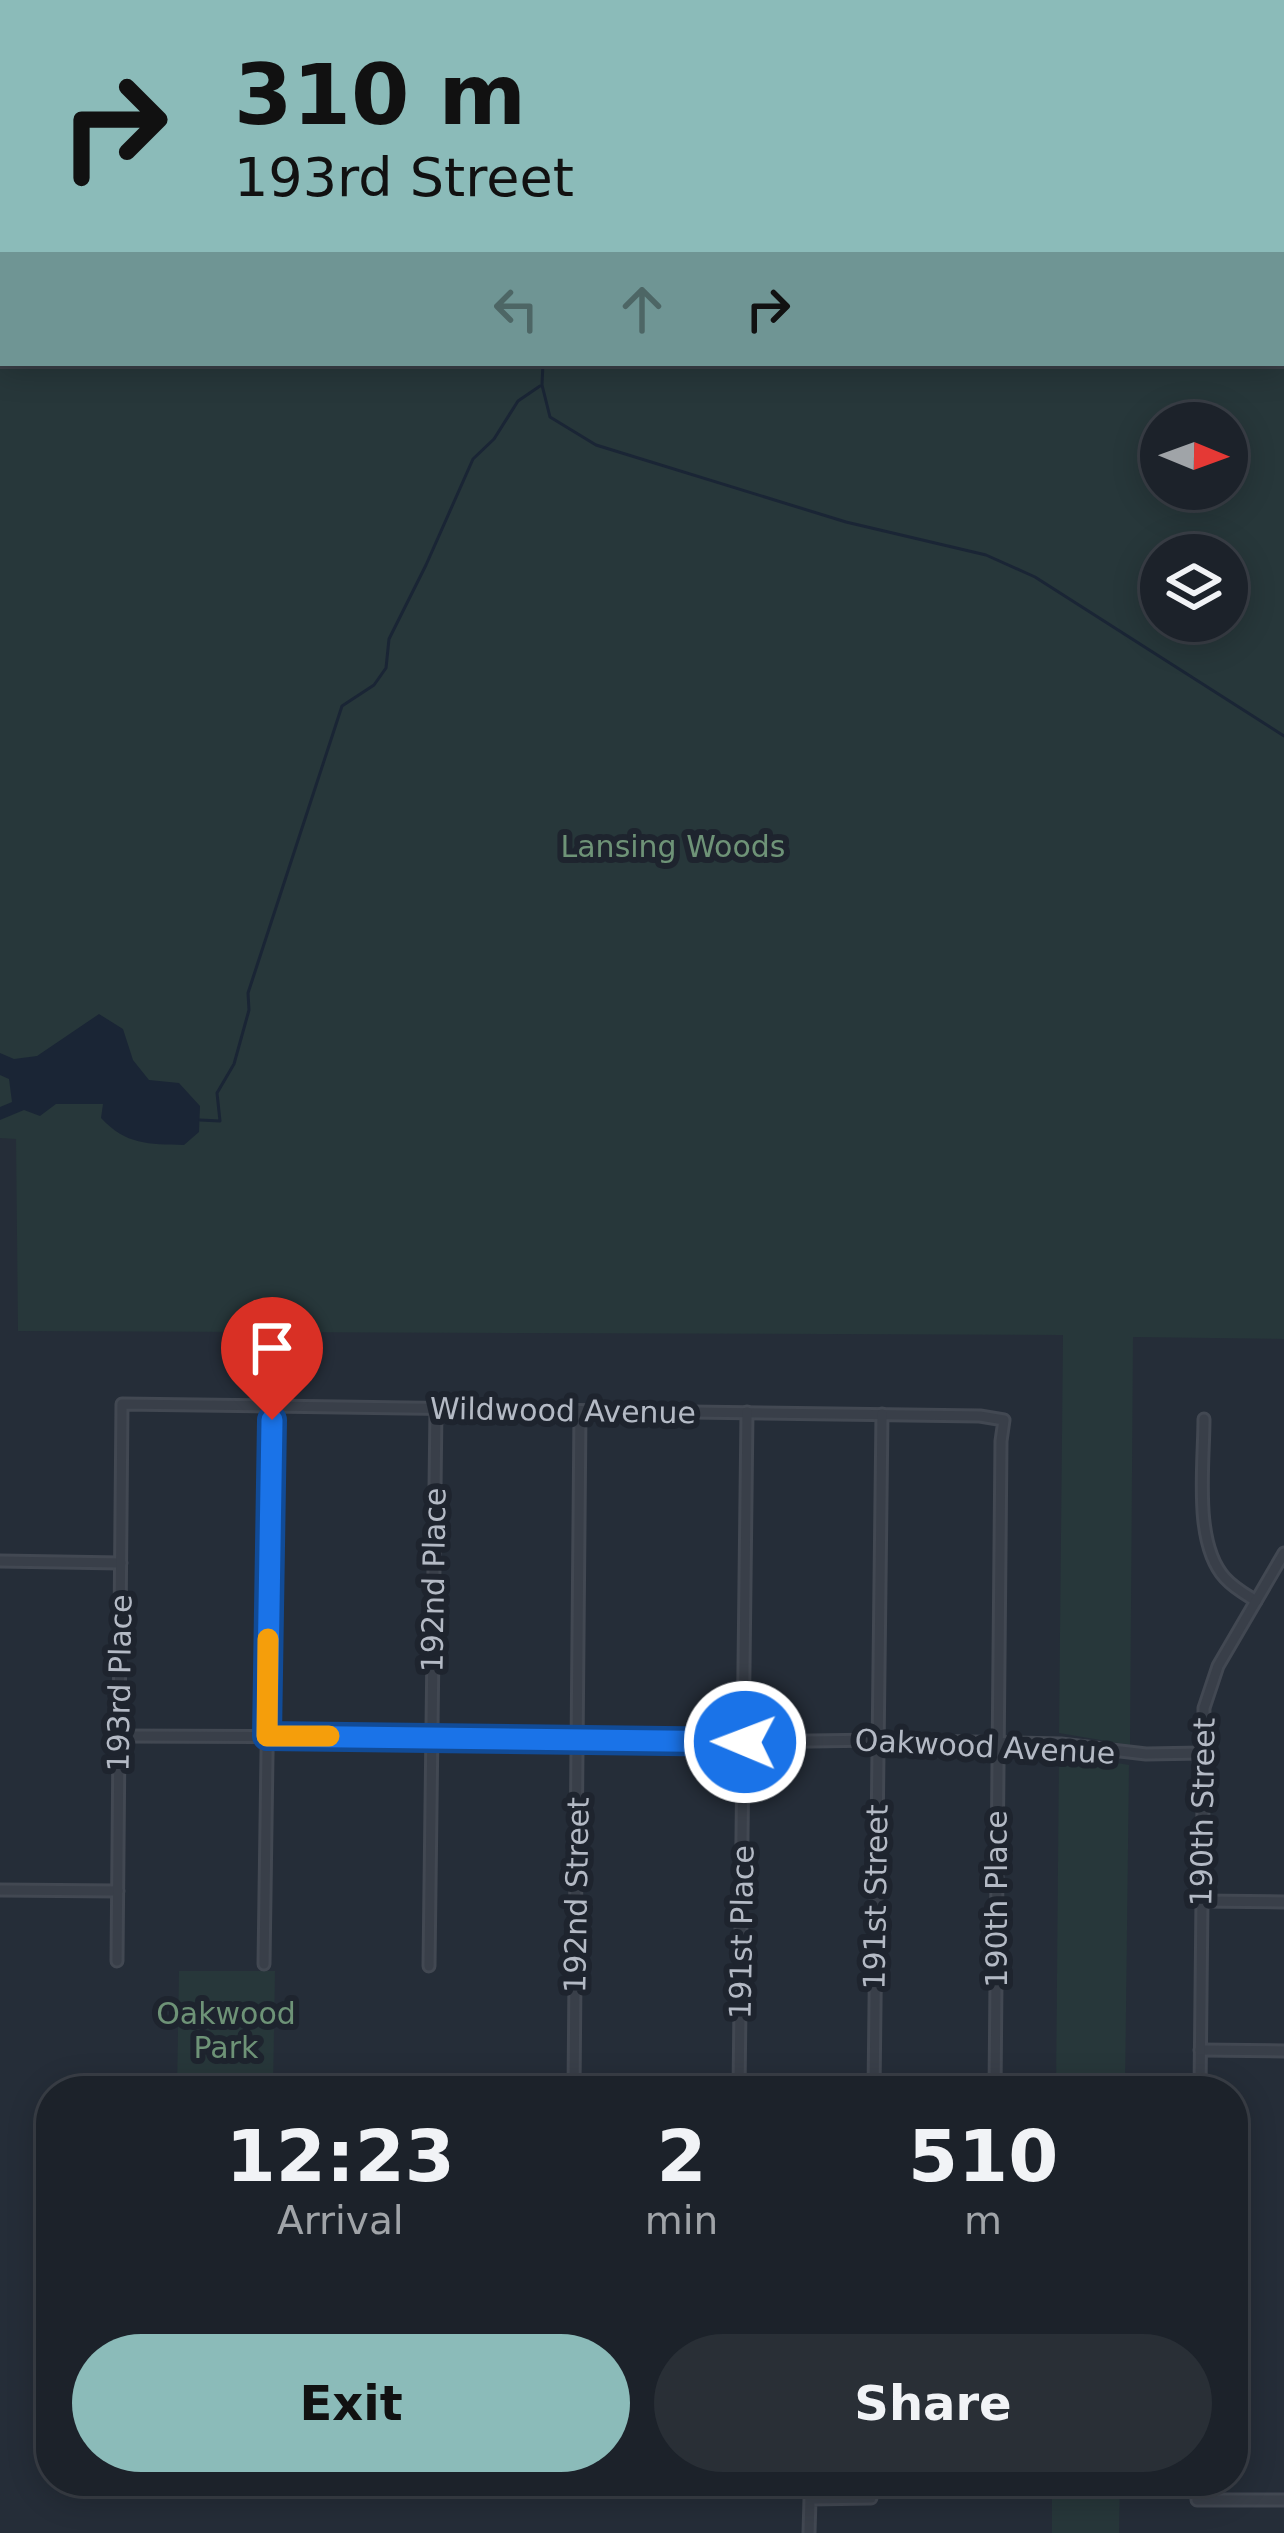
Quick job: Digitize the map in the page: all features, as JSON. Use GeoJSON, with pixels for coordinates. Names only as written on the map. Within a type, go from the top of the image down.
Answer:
{"type":"FeatureCollection","features":[{"type":"Feature","properties":{"kind":"street","name":"Wildwood Avenue"},"geometry":{"type":"LineString","coordinates":[[122,1404],[882,1414],[1004,1420]]}},
{"type":"Feature","properties":{"kind":"street","name":"193rd Place"},"geometry":{"type":"LineString","coordinates":[[117,1961],[122,1404]]}},
{"type":"Feature","properties":{"kind":"street"},"geometry":{"type":"LineString","coordinates":[[264,1964],[272,1407]]}},
{"type":"Feature","properties":{"kind":"street","name":"192nd Place"},"geometry":{"type":"LineString","coordinates":[[429,1966],[436,1409]]}},
{"type":"Feature","properties":{"kind":"street","name":"192nd Street"},"geometry":{"type":"LineString","coordinates":[[574,2076],[580,1411]]}},
{"type":"Feature","properties":{"kind":"street","name":"191st Place"},"geometry":{"type":"LineString","coordinates":[[739,2076],[747,1412]]}},
{"type":"Feature","properties":{"kind":"street","name":"191st Street"},"geometry":{"type":"LineString","coordinates":[[874,2076],[882,1414]]}},
{"type":"Feature","properties":{"kind":"street"},"geometry":{"type":"LineString","coordinates":[[1204,1419],[1208,1549],[1225,1579],[1256,1601]]}},
{"type":"Feature","properties":{"kind":"street","name":"190th Place"},"geometry":{"type":"LineString","coordinates":[[995,2076],[1004,1420]]}},
{"type":"Feature","properties":{"kind":"street","name":"190th Street"},"geometry":{"type":"LineString","coordinates":[[1200,2076],[1204,1708],[1211,1681],[1284,1553]]}},
{"type":"Feature","properties":{"kind":"street"},"geometry":{"type":"LineString","coordinates":[[0,1561],[121,1562]]}},
{"type":"Feature","properties":{"kind":"street","name":"Oakwood Avenue"},"geometry":{"type":"LineString","coordinates":[[119,1736],[878,1740],[1202,1753]]}},
{"type":"Feature","properties":{"kind":"street"},"geometry":{"type":"LineString","coordinates":[[0,1890],[118,1892]]}},
{"type":"Feature","properties":{"kind":"street"},"geometry":{"type":"LineString","coordinates":[[1202,1901],[1284,1902]]}},
{"type":"Feature","properties":{"kind":"street"},"geometry":{"type":"LineString","coordinates":[[1200,2050],[1284,2050]]}},
{"type":"Feature","properties":{"kind":"street"},"geometry":{"type":"LineString","coordinates":[[809,2533],[810,2499],[872,2496]]}},
{"type":"Feature","properties":{"kind":"street"},"geometry":{"type":"LineString","coordinates":[[1197,2496],[1197,2500],[1284,2500]]}},
{"type":"Feature","properties":{"kind":"green space","name":"Lansing Woods"},"geometry":{"type":"Polygon","coordinates":[[[0,366],[1284,366],[1284,1339],[1133,1337],[1130,1745],[1059,1733],[1063,1335],[18,1331],[16,1139],[0,1138],[0,366]]]}},
{"type":"Feature","properties":{"kind":"green space"},"geometry":{"type":"Polygon","coordinates":[[[1059,1753],[1129,1765],[1125,2076],[1056,2076],[1059,1753]]]}},
{"type":"Feature","properties":{"kind":"green space","name":"Oakwood Park"},"geometry":{"type":"Polygon","coordinates":[[[179,1971],[275,1971],[273,2076],[177,2076],[179,1971]]]}},
{"type":"Feature","properties":{"kind":"green space"},"geometry":{"type":"Polygon","coordinates":[[[1052,2496],[1120,2496],[1119,2533],[1052,2533],[1052,2496]]]}},
{"type":"Feature","properties":{"kind":"water"},"geometry":{"type":"Polygon","coordinates":[[[99,1014],[123,1029],[133,1060],[149,1080],[179,1083],[200,1106],[199,1132],[184,1145],[149,1143],[119,1133],[101,1118],[103,1104],[56,1104],[40,1116],[24,1110],[0,1120],[0,1107],[12,1102],[9,1079],[0,1075],[0,1053],[14,1059],[37,1056],[99,1014]]]}},
{"type":"Feature","properties":{"kind":"waterway"},"geometry":{"type":"LineString","coordinates":[[543,366],[550,417],[596,445],[846,522],[986,555],[1035,577],[1284,736]]}},
{"type":"Feature","properties":{"kind":"waterway"},"geometry":{"type":"LineString","coordinates":[[200,1120],[220,1121],[217,1093],[234,1064],[249,1010],[248,993],[342,706],[374,685],[386,668],[389,639],[473,459],[494,439],[518,401],[540,386]]}},
{"type":"Feature","properties":{"kind":"slow traffic"},"geometry":{"type":"LineString","coordinates":[[268,1639],[267,1736],[329,1736]]}},
{"type":"Feature","properties":{"kind":"route"},"geometry":{"type":"LineString","coordinates":[[272,1420],[267,1736],[745,1742]]}}]}
